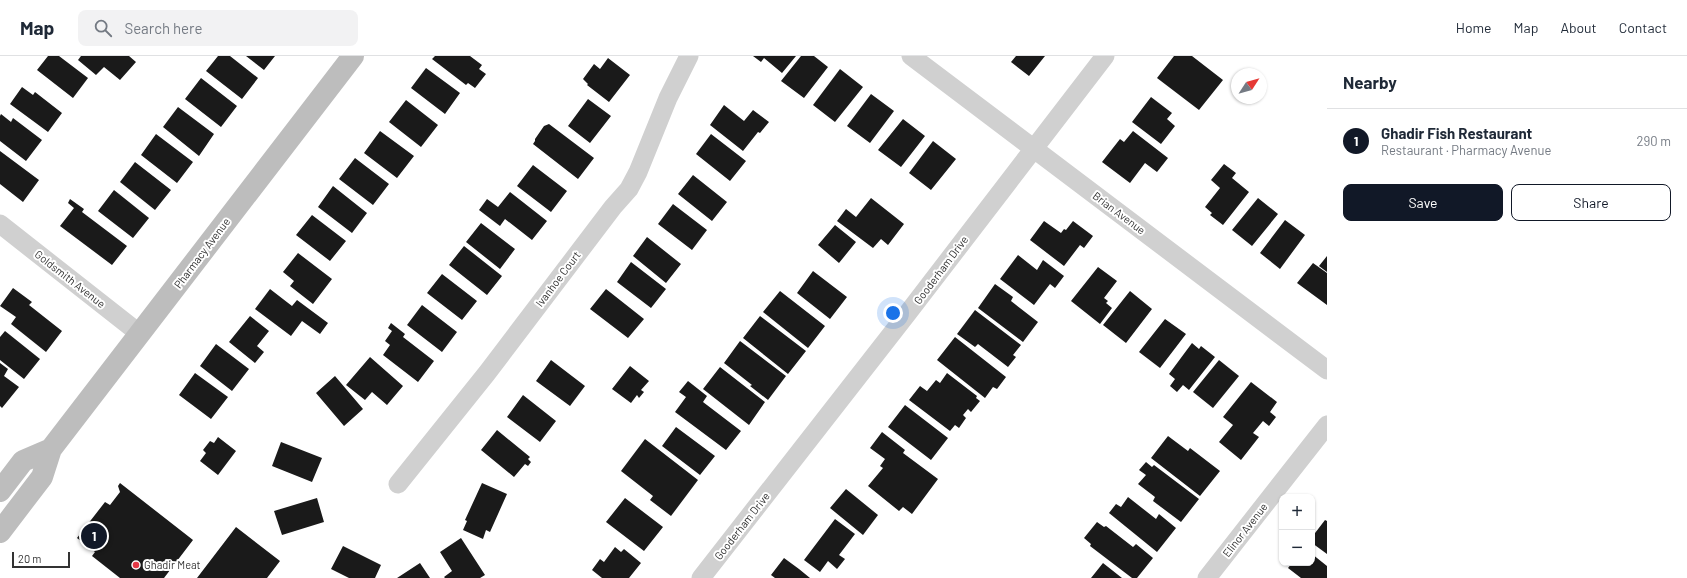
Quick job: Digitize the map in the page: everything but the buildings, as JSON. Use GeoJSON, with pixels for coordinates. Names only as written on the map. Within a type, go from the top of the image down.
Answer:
{"type":"FeatureCollection","features":[{"type":"Feature","properties":{"kind":"street","name":"Pharmacy Avenue"},"geometry":{"type":"LineString","coordinates":[[0,532],[42,477],[51,449],[354,56]]}},
{"type":"Feature","properties":{"kind":"street","name":"Ivanhoe Court"},"geometry":{"type":"LineString","coordinates":[[398,484],[487,373],[613,207],[629,189],[638,172],[668,98],[689,56]]}},
{"type":"Feature","properties":{"kind":"street","name":"Brian Avenue"},"geometry":{"type":"LineString","coordinates":[[911,56],[1327,370]]}},
{"type":"Feature","properties":{"kind":"street","name":"Gooderham Drive"},"geometry":{"type":"LineString","coordinates":[[701,578],[920,297],[1105,56]]}},
{"type":"Feature","properties":{"kind":"street","name":"Goldsmith Avenue"},"geometry":{"type":"LineString","coordinates":[[0,224],[140,334]]}},
{"type":"Feature","properties":{"kind":"street","name":"Elinor Avenue"},"geometry":{"type":"LineString","coordinates":[[1207,578],[1327,425]]}},
{"type":"Feature","properties":{"kind":"street","name":"Pharmacy Avenue"},"geometry":{"type":"LineString","coordinates":[[0,492],[24,461],[51,449]]}},
{"type":"Feature","properties":{"kind":"place","name":"Ghadir Fish Restaurant"},"geometry":{"type":"Point","coordinates":[94,536]}},
{"type":"Feature","properties":{"kind":"place","name":"Ghadir Meat"},"geometry":{"type":"Point","coordinates":[136,565]}}]}
